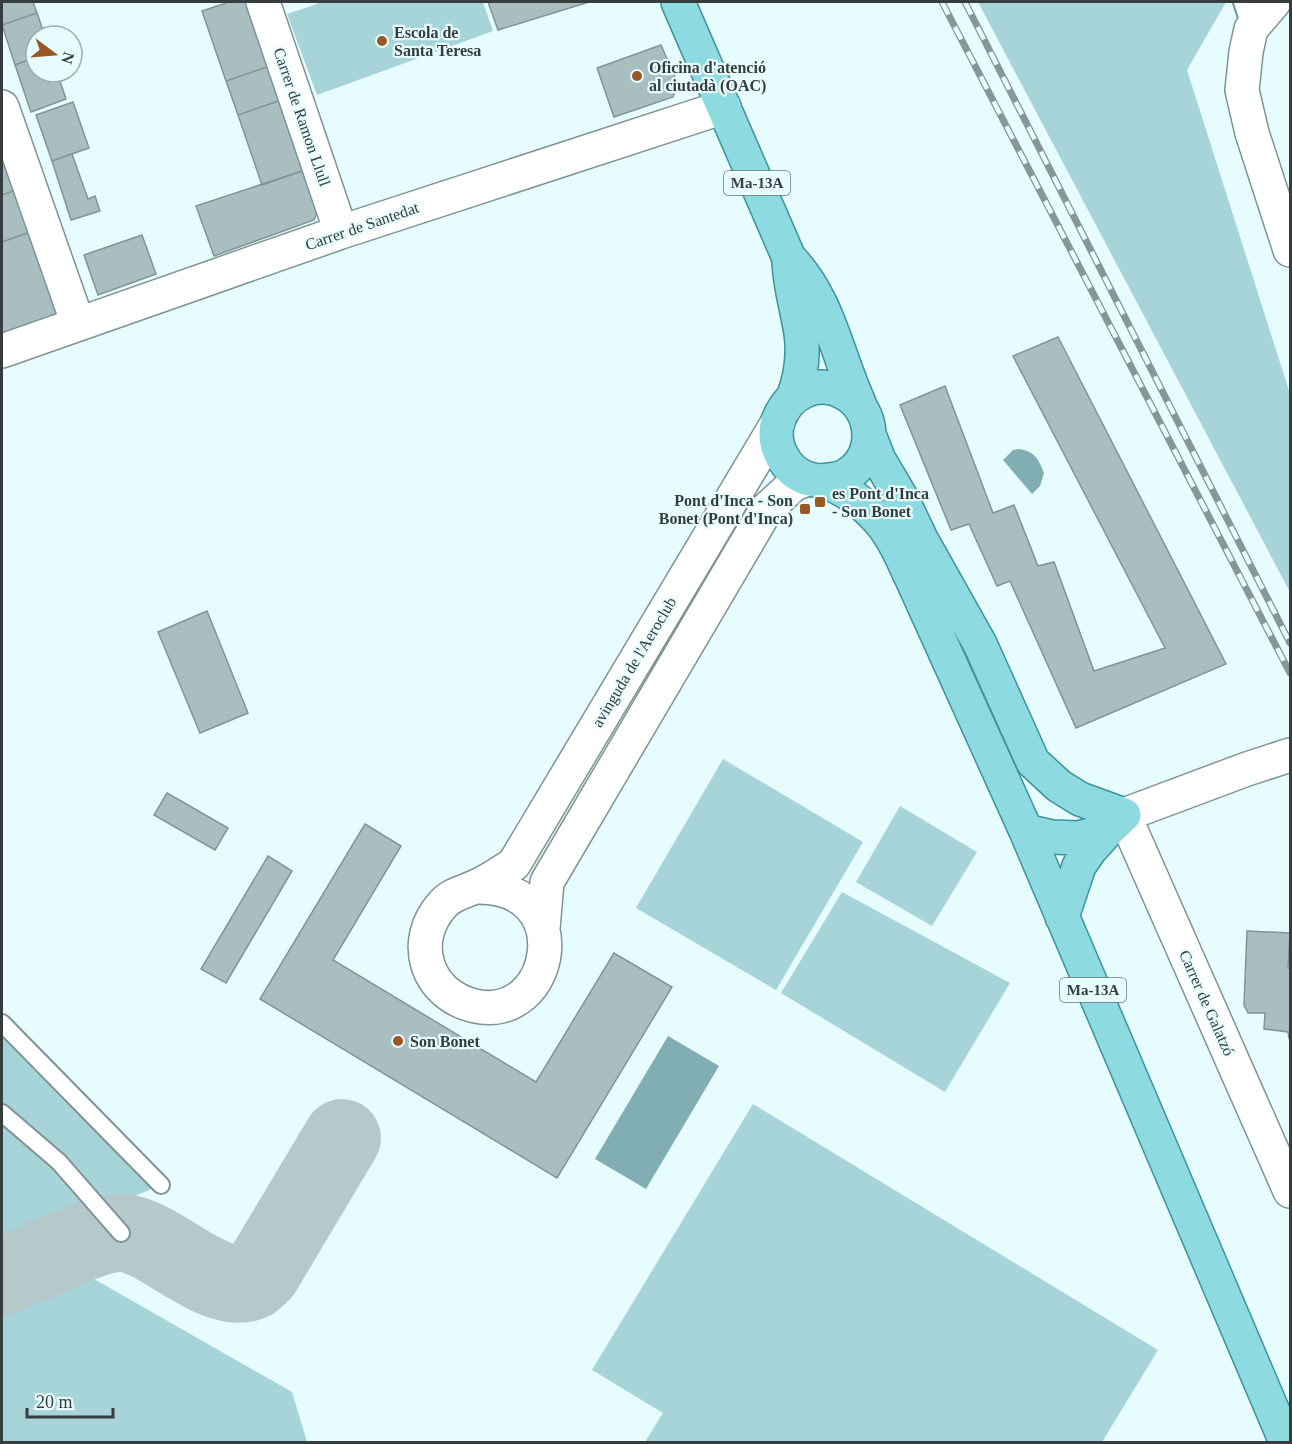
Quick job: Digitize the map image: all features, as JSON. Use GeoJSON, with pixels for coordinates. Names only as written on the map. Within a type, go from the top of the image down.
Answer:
{"type":"FeatureCollection","features":[{"type":"Feature","properties":{"kind":"main road","name":"Ma-13A"},"geometry":{"type":"LineString","coordinates":[[678,2],[789,258],[803,272],[815,290],[846,375],[869,424],[868,445],[871,471],[885,505],[893,542],[1026,831],[1286,1443]]}},
{"type":"Feature","properties":{"kind":"main road","name":"Ma-13A"},"geometry":{"type":"LineString","coordinates":[[789,258],[789,280],[801,333],[802,354],[800,378],[776,431],[780,451],[793,470],[814,480]]}},
{"type":"Feature","properties":{"kind":"main road"},"geometry":{"type":"LineString","coordinates":[[786,410],[804,391],[828,387],[839,390],[859,403]]}},
{"type":"Feature","properties":{"kind":"main road"},"geometry":{"type":"LineString","coordinates":[[814,480],[833,480],[852,471],[860,463],[868,445],[902,499],[921,539],[980,644],[1033,762],[1059,786],[1116,823]]}},
{"type":"Feature","properties":{"kind":"main road"},"geometry":{"type":"LineString","coordinates":[[814,480],[837,487],[875,517],[893,542]]}},
{"type":"Feature","properties":{"kind":"main road"},"geometry":{"type":"LineString","coordinates":[[1026,831],[1052,837],[1078,838],[1116,823]]}},
{"type":"Feature","properties":{"kind":"main road"},"geometry":{"type":"LineString","coordinates":[[1062,917],[1079,866],[1090,850],[1116,823]]}},
{"type":"Feature","properties":{"kind":"street","name":"Carrer de Ramon Llull"},"geometry":{"type":"LineString","coordinates":[[263,2],[341,232]]}},
{"type":"Feature","properties":{"kind":"street"},"geometry":{"type":"LineString","coordinates":[[1274,2],[1246,15],[1246,52],[1242,90],[1252,133],[1290,250]]}},
{"type":"Feature","properties":{"kind":"street"},"geometry":{"type":"LineString","coordinates":[[2,107],[78,324]]}},
{"type":"Feature","properties":{"kind":"street","name":"Carrer de Santedat"},"geometry":{"type":"LineString","coordinates":[[2,351],[341,232],[724,107]]}},
{"type":"Feature","properties":{"kind":"street","name":"avinguda de l'Aeroclub"},"geometry":{"type":"LineString","coordinates":[[786,410],[514,864],[475,887],[459,892],[445,902],[434,916],[427,932],[425,949],[428,966],[435,981],[447,994],[462,1003],[478,1007],[495,1007],[512,1002],[526,992],[537,978],[544,963],[546,945],[543,928],[547,882],[770,504],[794,484],[814,480]]}},
{"type":"Feature","properties":{"kind":"street"},"geometry":{"type":"LineString","coordinates":[[1116,823],[1247,769],[1290,755]]}},
{"type":"Feature","properties":{"kind":"street","name":"Carrer de Galatzó"},"geometry":{"type":"LineString","coordinates":[[1116,823],[1290,1191]]}},
{"type":"Feature","properties":{"kind":"street"},"geometry":{"type":"LineString","coordinates":[[475,887],[492,887],[509,891],[524,900],[535,913],[543,928]]}},
{"type":"Feature","properties":{"kind":"lane"},"geometry":{"type":"LineString","coordinates":[[2,1023],[161,1185]]}},
{"type":"Feature","properties":{"kind":"lane"},"geometry":{"type":"LineString","coordinates":[[2,1113],[59,1162],[121,1233]]}},
{"type":"Feature","properties":{"kind":"shaded area","name":"Escola de Santa Teresa"},"geometry":{"type":"Polygon","coordinates":[[[323,2],[483,2],[493,31],[317,95],[287,14],[323,2]]]}},
{"type":"Feature","properties":{"kind":"shaded area"},"geometry":{"type":"Polygon","coordinates":[[[978,2],[1226,2],[1187,70],[1290,394],[1290,592],[978,2]]]}},
{"type":"Feature","properties":{"kind":"shaded area"},"geometry":{"type":"Polygon","coordinates":[[[1019,449],[1035,456],[1044,473],[1040,486],[1032,494],[1003,460],[1013,450],[1019,449]]]}},
{"type":"Feature","properties":{"kind":"shaded area"},"geometry":{"type":"Polygon","coordinates":[[[723,759],[863,842],[776,990],[636,908],[723,759]]]}},
{"type":"Feature","properties":{"kind":"shaded area"},"geometry":{"type":"Polygon","coordinates":[[[900,806],[977,852],[932,926],[856,882],[900,806]]]}},
{"type":"Feature","properties":{"kind":"shaded area"},"geometry":{"type":"Polygon","coordinates":[[[842,892],[1010,983],[945,1092],[781,993],[842,892]]]}},
{"type":"Feature","properties":{"kind":"shaded area"},"geometry":{"type":"Polygon","coordinates":[[[2,1021],[161,1185],[2,1252],[2,1021]]]}},
{"type":"Feature","properties":{"kind":"shaded area"},"geometry":{"type":"Polygon","coordinates":[[[668,1036],[719,1066],[646,1189],[595,1159],[668,1036]]]}},
{"type":"Feature","properties":{"kind":"shaded area"},"geometry":{"type":"Polygon","coordinates":[[[753,1104],[1158,1350],[1102,1442],[645,1442],[663,1413],[592,1370],[753,1104]]]}},
{"type":"Feature","properties":{"kind":"shaded area"},"geometry":{"type":"Polygon","coordinates":[[[60,1279],[94,1279],[292,1392],[307,1442],[2,1442],[2,1303],[60,1279]]]}},
{"type":"Feature","properties":{"kind":"building"},"geometry":{"type":"Polygon","coordinates":[[[2,2],[33,2],[37,13],[2,25],[2,2]]]}},
{"type":"Feature","properties":{"kind":"building"},"geometry":{"type":"Polygon","coordinates":[[[229,2],[251,2],[273,65],[226,81],[202,11],[229,2]]]}},
{"type":"Feature","properties":{"kind":"building"},"geometry":{"type":"Polygon","coordinates":[[[488,2],[589,2],[498,30],[488,2]]]}},
{"type":"Feature","properties":{"kind":"building"},"geometry":{"type":"Polygon","coordinates":[[[37,13],[41,24],[24,24],[24,62],[15,65],[2,25],[37,13]]]}},
{"type":"Feature","properties":{"kind":"building","name":"Oficina d'atenció al ciutadà (OAC)"},"geometry":{"type":"Polygon","coordinates":[[[661,45],[678,84],[673,97],[614,117],[597,68],[661,45]]]}},
{"type":"Feature","properties":{"kind":"building"},"geometry":{"type":"Polygon","coordinates":[[[24,62],[24,84],[61,84],[66,99],[31,112],[15,65],[24,62]]]}},
{"type":"Feature","properties":{"kind":"building"},"geometry":{"type":"Polygon","coordinates":[[[273,65],[284,99],[238,115],[226,81],[273,65]]]}},
{"type":"Feature","properties":{"kind":"building"},"geometry":{"type":"Polygon","coordinates":[[[284,99],[308,169],[262,185],[238,115],[284,99]]]}},
{"type":"Feature","properties":{"kind":"building"},"geometry":{"type":"Polygon","coordinates":[[[73,102],[89,148],[52,161],[36,115],[73,102]]]}},
{"type":"Feature","properties":{"kind":"building"},"geometry":{"type":"Polygon","coordinates":[[[2,150],[24,187],[2,195],[2,150]]]}},
{"type":"Feature","properties":{"kind":"building"},"geometry":{"type":"Polygon","coordinates":[[[72,154],[88,199],[95,196],[100,211],[71,220],[52,161],[72,154]]]}},
{"type":"Feature","properties":{"kind":"building"},"geometry":{"type":"Polygon","coordinates":[[[308,169],[320,206],[314,220],[214,256],[196,206],[308,169]]]}},
{"type":"Feature","properties":{"kind":"building"},"geometry":{"type":"Polygon","coordinates":[[[24,187],[38,229],[2,242],[2,195],[24,187]]]}},
{"type":"Feature","properties":{"kind":"building"},"geometry":{"type":"Polygon","coordinates":[[[38,229],[66,311],[2,334],[2,242],[38,229]]]}},
{"type":"Feature","properties":{"kind":"building"},"geometry":{"type":"Polygon","coordinates":[[[142,235],[156,274],[98,295],[84,255],[142,235]]]}},
{"type":"Feature","properties":{"kind":"building"},"geometry":{"type":"Polygon","coordinates":[[[1058,337],[1226,664],[1076,728],[1010,581],[997,586],[969,524],[951,530],[900,405],[945,386],[993,513],[1014,505],[1038,566],[1054,562],[1094,671],[1165,648],[1013,356],[1058,337]]]}},
{"type":"Feature","properties":{"kind":"building"},"geometry":{"type":"Polygon","coordinates":[[[207,611],[248,713],[200,733],[158,632],[207,611]]]}},
{"type":"Feature","properties":{"kind":"building"},"geometry":{"type":"Polygon","coordinates":[[[167,793],[228,828],[215,850],[154,815],[167,793]]]}},
{"type":"Feature","properties":{"kind":"building","name":"Son Bonet"},"geometry":{"type":"Polygon","coordinates":[[[365,824],[401,846],[333,960],[536,1082],[614,953],[672,987],[557,1178],[260,999],[365,824]]]}},
{"type":"Feature","properties":{"kind":"building"},"geometry":{"type":"Polygon","coordinates":[[[268,856],[292,871],[226,983],[201,969],[268,856]]]}},
{"type":"Feature","properties":{"kind":"building"},"geometry":{"type":"Polygon","coordinates":[[[1247,931],[1290,933],[1289,1038],[1288,1032],[1264,1029],[1265,1013],[1248,1013],[1244,1005],[1247,931]]]}},
{"type":"Feature","properties":{"kind":"taxiway"},"geometry":{"type":"LineString","coordinates":[[2,1277],[79,1244],[110,1234],[122,1233],[151,1242],[195,1268],[225,1282],[239,1284],[252,1281],[262,1272],[342,1138]]}},
{"type":"Feature","properties":{"kind":"railway"},"geometry":{"type":"LineString","coordinates":[[942,2],[1290,673]]}},
{"type":"Feature","properties":{"kind":"railway"},"geometry":{"type":"LineString","coordinates":[[965,2],[1290,643]]}},
{"type":"Feature","properties":{"kind":"place","name":"Escola de Santa Teresa"},"geometry":{"type":"Point","coordinates":[382,41]}},
{"type":"Feature","properties":{"kind":"place","name":"Oficina d'atenció al ciutadà (OAC)"},"geometry":{"type":"Point","coordinates":[637,76]}},
{"type":"Feature","properties":{"kind":"place","name":"es Pont d'Inca - Son Bonet"},"geometry":{"type":"Point","coordinates":[820,502]}},
{"type":"Feature","properties":{"kind":"place","name":"Pont d'Inca - Son Bonet (Pont d'Inca)"},"geometry":{"type":"Point","coordinates":[805,509]}},
{"type":"Feature","properties":{"kind":"place","name":"Son Bonet"},"geometry":{"type":"Point","coordinates":[398,1041]}}]}
